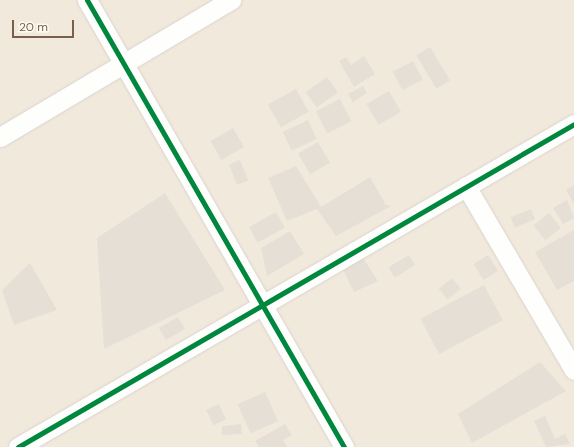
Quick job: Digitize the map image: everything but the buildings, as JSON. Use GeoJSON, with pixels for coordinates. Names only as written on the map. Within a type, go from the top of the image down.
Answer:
{"type":"FeatureCollection","features":[{"type":"Feature","properties":{"kind":"street"},"geometry":{"type":"LineString","coordinates":[[87,0],[123,64],[264,302],[344,447]]}},
{"type":"Feature","properties":{"kind":"street"},"geometry":{"type":"LineString","coordinates":[[0,137],[231,0]]}},
{"type":"Feature","properties":{"kind":"street"},"geometry":{"type":"LineString","coordinates":[[18,447],[264,302],[574,124]]}},
{"type":"Feature","properties":{"kind":"street"},"geometry":{"type":"LineString","coordinates":[[466,186],[574,370]]}},
{"type":"Feature","properties":{"kind":"shaded area"},"geometry":{"type":"Polygon","coordinates":[[[0,0],[574,0],[574,447],[0,447],[0,0]]]}},
{"type":"Feature","properties":{"kind":"cycle path"},"geometry":{"type":"LineString","coordinates":[[87,0],[344,447]]}},
{"type":"Feature","properties":{"kind":"cycle path"},"geometry":{"type":"LineString","coordinates":[[18,447],[574,124]]}}]}
